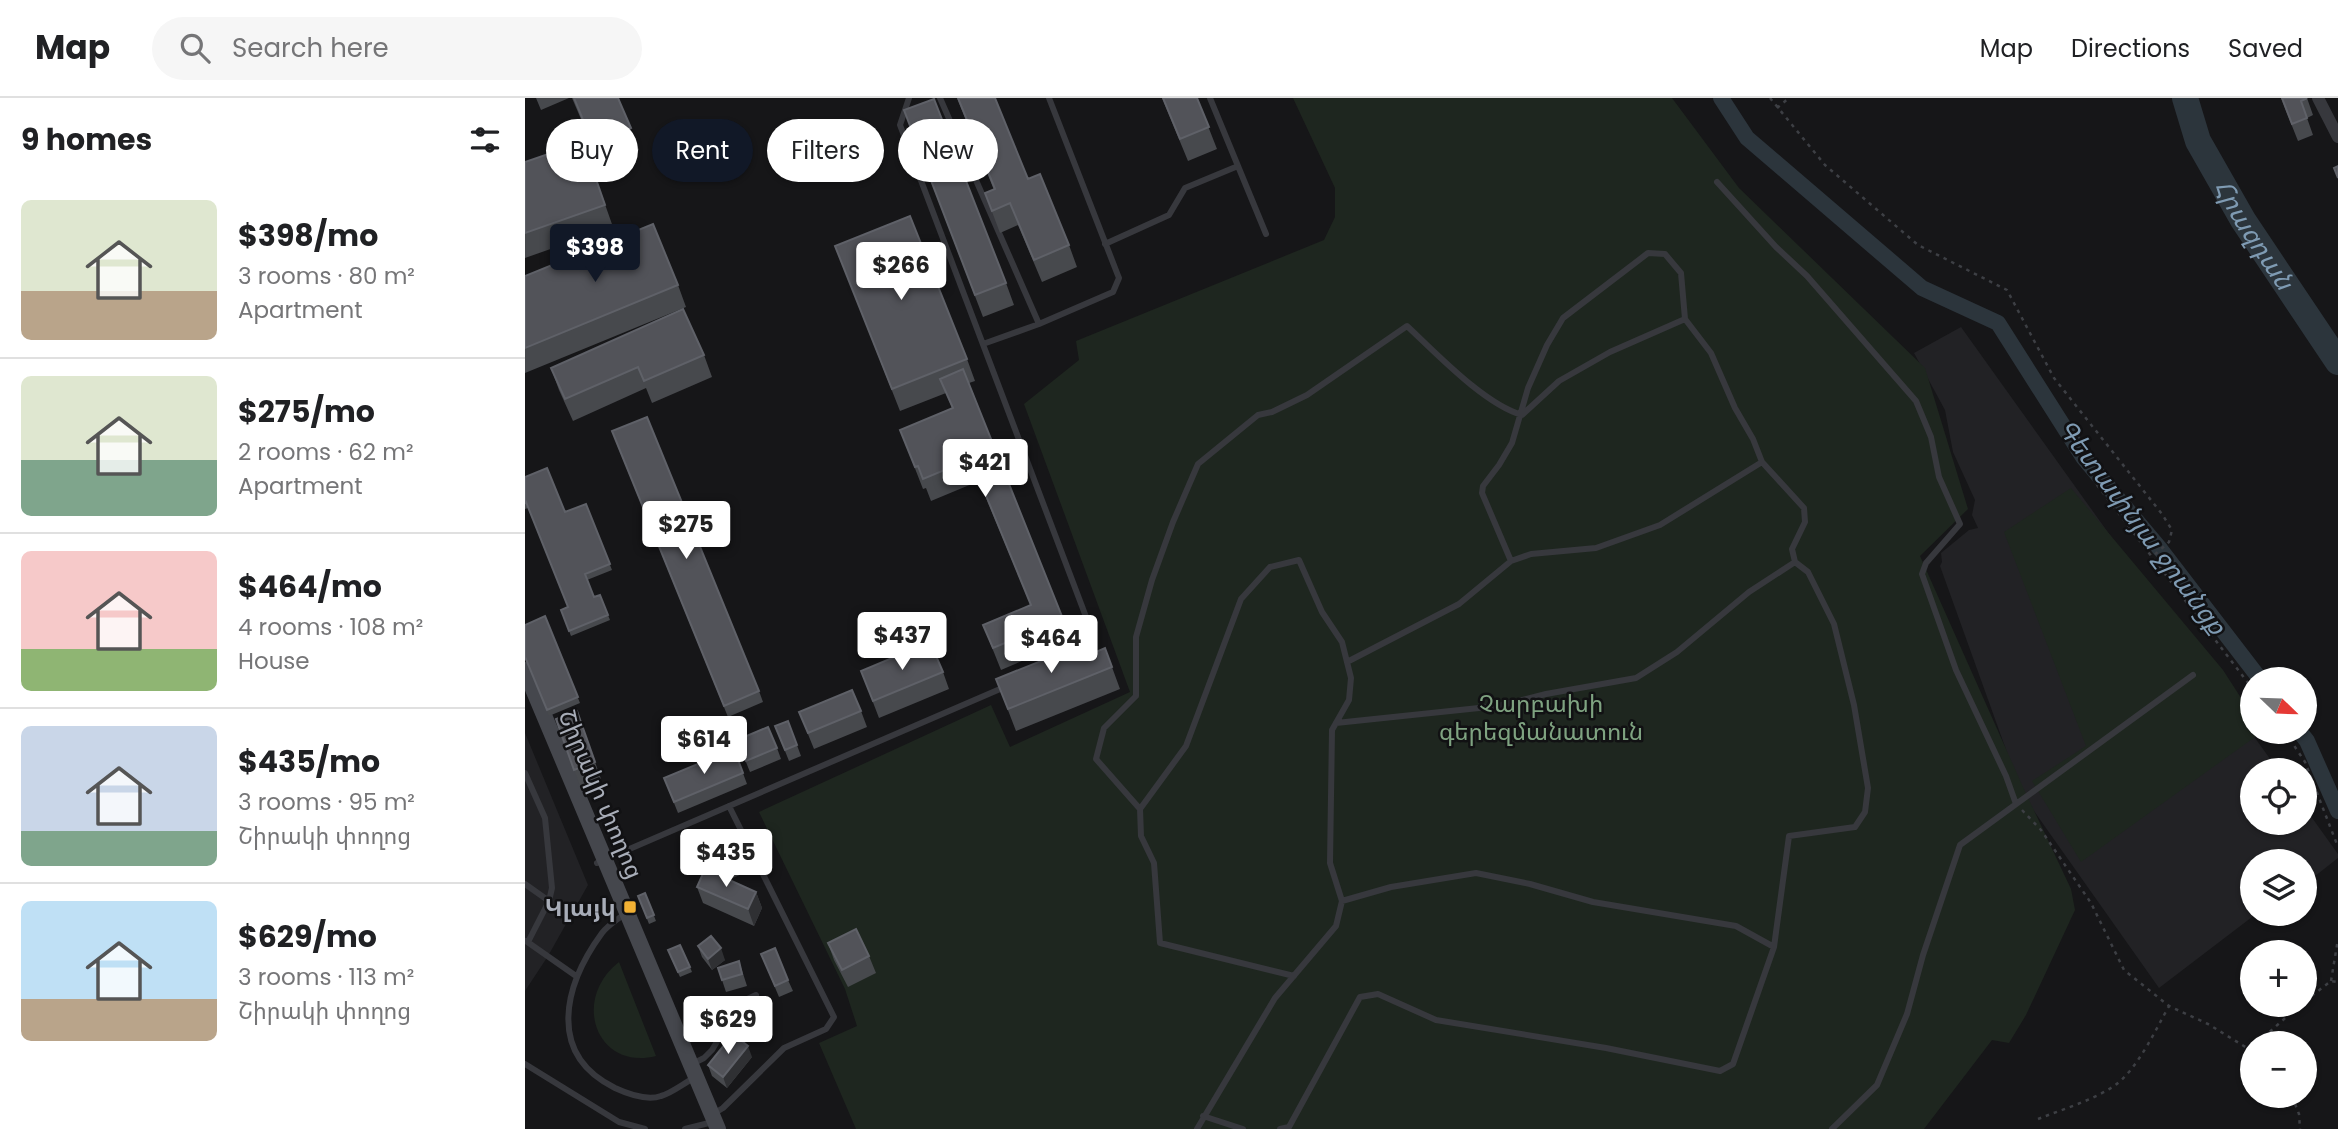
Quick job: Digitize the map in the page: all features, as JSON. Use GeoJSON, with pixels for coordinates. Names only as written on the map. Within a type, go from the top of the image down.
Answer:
{"type":"FeatureCollection","features":[{"type":"Feature","properties":{"kind":"main road","name":"Շիրակի փողոց"},"geometry":{"type":"LineString","coordinates":[[525,670],[623,915],[712,1124]]}},
{"type":"Feature","properties":{"kind":"main road","name":"Շիրակի փողոց"},"geometry":{"type":"LineString","coordinates":[[525,687],[601,861]]}},
{"type":"Feature","properties":{"kind":"street"},"geometry":{"type":"LineString","coordinates":[[2318,98],[2338,137]]}},
{"type":"Feature","properties":{"kind":"lane"},"geometry":{"type":"LineString","coordinates":[[909,98],[900,125],[1091,630],[1088,646],[1068,659]]}},
{"type":"Feature","properties":{"kind":"lane"},"geometry":{"type":"LineString","coordinates":[[940,98],[1039,324]]}},
{"type":"Feature","properties":{"kind":"lane"},"geometry":{"type":"LineString","coordinates":[[983,344],[1114,292],[1119,278],[1049,98]]}},
{"type":"Feature","properties":{"kind":"lane"},"geometry":{"type":"LineString","coordinates":[[1210,98],[1266,234]]}},
{"type":"Feature","properties":{"kind":"lane"},"geometry":{"type":"LineString","coordinates":[[1105,244],[1169,215],[1185,188],[1238,166]]}},
{"type":"Feature","properties":{"kind":"lane"},"geometry":{"type":"LineString","coordinates":[[1717,182],[1776,247],[1807,275],[1916,401],[1931,437],[1939,477],[1960,524],[1926,563],[1922,573],[1956,670],[2006,776],[2016,804]]}},
{"type":"Feature","properties":{"kind":"lane"},"geometry":{"type":"LineString","coordinates":[[1280,1129],[1289,1127],[1360,997],[1378,994],[1436,1020],[1606,1048],[1720,1071],[1733,1064],[1774,947],[1789,836],[1855,827],[1865,812],[1868,788],[1854,705],[1833,624],[1808,572],[1795,562],[1792,549],[1805,522],[1804,508],[1762,462],[1711,353],[1685,319],[1681,273],[1665,254],[1648,253],[1563,318],[1536,370],[1519,414],[1512,443],[1483,486],[1482,493],[1511,561]]}},
{"type":"Feature","properties":{"kind":"lane"},"geometry":{"type":"LineString","coordinates":[[1140,809],[1096,759],[1104,728],[1136,696],[1136,637],[1168,533],[1198,464],[1258,415],[1272,412],[1307,396],[1407,326],[1448,365],[1495,401],[1522,415],[1559,382],[1610,352],[1685,319]]}},
{"type":"Feature","properties":{"kind":"lane"},"geometry":{"type":"LineString","coordinates":[[1347,662],[1459,604],[1511,561],[1531,554],[1596,548],[1660,525],[1762,462]]}},
{"type":"Feature","properties":{"kind":"lane"},"geometry":{"type":"LineString","coordinates":[[1196,1129],[1275,998],[1336,926],[1342,901],[1330,863],[1332,730],[1349,700],[1351,678],[1342,642],[1322,612],[1299,560],[1270,567],[1241,599],[1186,746],[1140,809],[1141,835],[1154,863],[1160,943],[1294,975]]}},
{"type":"Feature","properties":{"kind":"lane"},"geometry":{"type":"LineString","coordinates":[[1336,723],[1498,706],[1546,694],[1636,678],[1677,652],[1749,592],[1795,562]]}},
{"type":"Feature","properties":{"kind":"lane"},"geometry":{"type":"LineString","coordinates":[[1832,1129],[1877,1085],[1907,1014],[1923,954],[1960,845],[2193,675]]}},
{"type":"Feature","properties":{"kind":"lane"},"geometry":{"type":"LineString","coordinates":[[601,861],[1018,681]]}},
{"type":"Feature","properties":{"kind":"lane"},"geometry":{"type":"LineString","coordinates":[[525,773],[545,818],[552,888],[549,901],[526,941],[576,976]]}},
{"type":"Feature","properties":{"kind":"lane"},"geometry":{"type":"LineString","coordinates":[[685,1129],[712,1124],[723,1108],[784,1048],[826,1029],[834,1017],[730,806]]}},
{"type":"Feature","properties":{"kind":"lane"},"geometry":{"type":"LineString","coordinates":[[1342,901],[1391,887],[1476,873],[1530,884],[1593,902],[1736,926],[1774,947]]}},
{"type":"Feature","properties":{"kind":"lane"},"geometry":{"type":"LineString","coordinates":[[525,884],[549,901]]}},
{"type":"Feature","properties":{"kind":"lane"},"geometry":{"type":"LineString","coordinates":[[623,915],[603,931],[576,976],[568,999],[571,1043],[597,1079],[630,1095],[660,1097],[692,1074],[712,1050],[741,1002],[756,995]]}},
{"type":"Feature","properties":{"kind":"lane"},"geometry":{"type":"LineString","coordinates":[[525,1064],[619,1122],[645,1129]]}},
{"type":"Feature","properties":{"kind":"lane"},"geometry":{"type":"LineString","coordinates":[[1203,1116],[1243,1129]]}},
{"type":"Feature","properties":{"kind":"path"},"geometry":{"type":"LineString","coordinates":[[1770,98],[1825,165],[1918,245],[2007,290],[2055,379],[2172,530],[2169,542],[2152,557]]}},
{"type":"Feature","properties":{"kind":"path"},"geometry":{"type":"LineString","coordinates":[[1777,108],[1789,98]]}},
{"type":"Feature","properties":{"kind":"path"},"geometry":{"type":"LineString","coordinates":[[2098,485],[2240,672]]}},
{"type":"Feature","properties":{"kind":"path"},"geometry":{"type":"LineString","coordinates":[[2293,744],[2305,762],[2338,847]]}},
{"type":"Feature","properties":{"kind":"path"},"geometry":{"type":"LineString","coordinates":[[2016,804],[2041,830],[2073,875],[2091,903],[2124,970],[2169,1006],[2240,1043]]}},
{"type":"Feature","properties":{"kind":"path"},"geometry":{"type":"LineString","coordinates":[[2317,992],[2331,981],[2338,939]]}},
{"type":"Feature","properties":{"kind":"path"},"geometry":{"type":"LineString","coordinates":[[2331,981],[2338,982]]}},
{"type":"Feature","properties":{"kind":"path"},"geometry":{"type":"LineString","coordinates":[[2038,1119],[2116,1085],[2145,1051],[2169,1006]]}},
{"type":"Feature","properties":{"kind":"path"},"geometry":{"type":"LineString","coordinates":[[2271,1031],[2286,1017]]}},
{"type":"Feature","properties":{"kind":"path"},"geometry":{"type":"LineString","coordinates":[[2297,1108],[2300,1129]]}},
{"type":"Feature","properties":{"kind":"shaded area"},"geometry":{"type":"Polygon","coordinates":[[[1961,327],[2240,717],[2240,744],[2259,744],[2269,758],[2240,758],[2240,835],[2317,835],[2317,825],[2338,854],[2338,858],[2317,875],[2317,849],[2240,849],[2240,926],[2159,988],[2022,794],[1940,566],[1941,553],[1969,530],[1978,528],[1972,515],[1975,500],[1953,452],[1945,410],[1914,353],[1961,327]]]}},
{"type":"Feature","properties":{"kind":"shaded area"},"geometry":{"type":"Polygon","coordinates":[[[525,733],[588,885],[525,991],[525,733]]]}},
{"type":"Feature","properties":{"kind":"green space","name":"Չարբախի գերեզմանատուն"},"geometry":{"type":"Polygon","coordinates":[[[1293,98],[1672,98],[1739,188],[1925,368],[1968,509],[1920,556],[2071,889],[2075,910],[2026,1015],[2009,1043],[1992,1040],[1924,1129],[856,1129],[819,1043],[857,1026],[845,989],[759,812],[991,705],[1010,747],[1130,692],[1024,404],[1079,360],[1076,341],[1324,240],[1335,217],[1335,188],[1293,98]]]}},
{"type":"Feature","properties":{"kind":"green space"},"geometry":{"type":"Polygon","coordinates":[[[2071,488],[2223,670],[2240,696],[2240,744],[2245,744],[2081,862],[2032,781],[2086,746],[2004,532],[2071,488]]]}},
{"type":"Feature","properties":{"kind":"green space"},"geometry":{"type":"Polygon","coordinates":[[[619,962],[656,1056],[635,1058],[618,1053],[605,1043],[597,1028],[594,1012],[596,994],[604,977],[619,962]]]}},
{"type":"Feature","properties":{"kind":"building"},"geometry":{"type":"Polygon","coordinates":[[[574,98],[618,98],[627,119],[583,119],[574,98]]]}},
{"type":"Feature","properties":{"kind":"building"},"geometry":{"type":"Polygon","coordinates":[[[958,98],[995,98],[1028,179],[1040,174],[1069,245],[1034,260],[1010,203],[992,211],[985,193],[995,189],[992,182],[998,182],[998,119],[967,119],[958,98]]]}},
{"type":"Feature","properties":{"kind":"building"},"geometry":{"type":"Polygon","coordinates":[[[1163,98],[1197,98],[1209,127],[1180,139],[1163,98]]]}},
{"type":"Feature","properties":{"kind":"building"},"geometry":{"type":"Polygon","coordinates":[[[2282,98],[2307,98],[2301,101],[2307,118],[2292,124],[2282,98]]]}},
{"type":"Feature","properties":{"kind":"building"},"geometry":{"type":"Polygon","coordinates":[[[934,99],[942,119],[907,119],[904,110],[934,99]]]}},
{"type":"Feature","properties":{"kind":"building"},"geometry":{"type":"Polygon","coordinates":[[[546,155],[546,182],[597,182],[605,205],[525,233],[525,162],[546,155]]]}},
{"type":"Feature","properties":{"kind":"building"},"geometry":{"type":"Polygon","coordinates":[[[932,182],[966,182],[1006,283],[975,295],[932,182]]]}},
{"type":"Feature","properties":{"kind":"building"},"geometry":{"type":"Polygon","coordinates":[[[910,216],[967,359],[892,389],[835,246],[910,216]]]}},
{"type":"Feature","properties":{"kind":"building"},"geometry":{"type":"Polygon","coordinates":[[[653,224],[678,285],[525,348],[525,276],[653,224]]]}},
{"type":"Feature","properties":{"kind":"building"},"geometry":{"type":"Polygon","coordinates":[[[683,309],[704,355],[644,381],[638,367],[565,399],[551,368],[683,309]]]}},
{"type":"Feature","properties":{"kind":"building"},"geometry":{"type":"Polygon","coordinates":[[[963,369],[1063,619],[993,648],[983,625],[1031,605],[971,459],[923,479],[918,466],[915,467],[900,430],[953,408],[940,379],[963,369]]]}},
{"type":"Feature","properties":{"kind":"building"},"geometry":{"type":"Polygon","coordinates":[[[647,417],[759,691],[724,706],[612,431],[647,417]]]}},
{"type":"Feature","properties":{"kind":"building"},"geometry":{"type":"Polygon","coordinates":[[[547,468],[565,512],[586,504],[610,564],[585,574],[594,597],[600,595],[608,615],[569,631],[561,610],[568,607],[525,503],[525,477],[547,468]]]}},
{"type":"Feature","properties":{"kind":"building"},"geometry":{"type":"Polygon","coordinates":[[[545,616],[578,697],[547,710],[525,657],[525,625],[545,616]]]}},
{"type":"Feature","properties":{"kind":"building"},"geometry":{"type":"Polygon","coordinates":[[[930,642],[943,672],[873,701],[861,671],[930,642]]]}},
{"type":"Feature","properties":{"kind":"building"},"geometry":{"type":"Polygon","coordinates":[[[1094,646],[1096,652],[1105,648],[1112,667],[1008,709],[996,679],[1066,651],[1068,656],[1094,646]]]}},
{"type":"Feature","properties":{"kind":"building"},"geometry":{"type":"Polygon","coordinates":[[[852,690],[861,711],[808,733],[799,712],[852,690]]]}},
{"type":"Feature","properties":{"kind":"building"},"geometry":{"type":"Polygon","coordinates":[[[577,711],[595,762],[574,770],[556,719],[577,711]]]}},
{"type":"Feature","properties":{"kind":"building"},"geometry":{"type":"Polygon","coordinates":[[[788,721],[797,745],[785,750],[775,726],[788,721]]]}},
{"type":"Feature","properties":{"kind":"building"},"geometry":{"type":"Polygon","coordinates":[[[768,727],[777,748],[746,761],[737,740],[768,727]]]}},
{"type":"Feature","properties":{"kind":"building"},"geometry":{"type":"Polygon","coordinates":[[[734,749],[743,773],[674,802],[664,778],[734,749]]]}},
{"type":"Feature","properties":{"kind":"building"},"geometry":{"type":"Polygon","coordinates":[[[728,841],[738,863],[715,873],[706,851],[728,841]]]}},
{"type":"Feature","properties":{"kind":"building"},"geometry":{"type":"Polygon","coordinates":[[[705,869],[756,892],[748,909],[697,887],[705,869]]]}},
{"type":"Feature","properties":{"kind":"building"},"geometry":{"type":"Polygon","coordinates":[[[645,893],[654,915],[647,918],[638,896],[645,893]]]}},
{"type":"Feature","properties":{"kind":"building"},"geometry":{"type":"Polygon","coordinates":[[[856,929],[869,956],[842,970],[828,943],[856,929]]]}},
{"type":"Feature","properties":{"kind":"building"},"geometry":{"type":"Polygon","coordinates":[[[711,936],[721,948],[708,959],[698,946],[711,936]]]}},
{"type":"Feature","properties":{"kind":"building"},"geometry":{"type":"Polygon","coordinates":[[[680,945],[690,967],[678,972],[668,950],[680,945]]]}},
{"type":"Feature","properties":{"kind":"building"},"geometry":{"type":"Polygon","coordinates":[[[775,948],[788,980],[775,986],[761,954],[775,948]]]}},
{"type":"Feature","properties":{"kind":"building"},"geometry":{"type":"Polygon","coordinates":[[[739,961],[742,974],[722,980],[718,968],[739,961]]]}},
{"type":"Feature","properties":{"kind":"building"},"geometry":{"type":"Polygon","coordinates":[[[733,1034],[748,1046],[723,1077],[708,1065],[733,1034]]]}},
{"type":"Feature","properties":{"kind":"waterway","name":"Գետափնյա ջրանցք"},"geometry":{"type":"LineString","coordinates":[[1721,98],[1747,138],[1922,288],[1998,323],[2083,457],[2161,550],[2251,667]]}},
{"type":"Feature","properties":{"kind":"waterway","name":"Հրազդան"},"geometry":{"type":"LineString","coordinates":[[2185,98],[2198,141],[2243,220],[2338,362]]}},
{"type":"Feature","properties":{"kind":"waterway","name":"Գետափնյա ջրանցք"},"geometry":{"type":"LineString","coordinates":[[2308,744],[2338,811]]}},
{"type":"Feature","properties":{"kind":"place","name":"Կլայկ"},"geometry":{"type":"Point","coordinates":[630,907]}}]}
